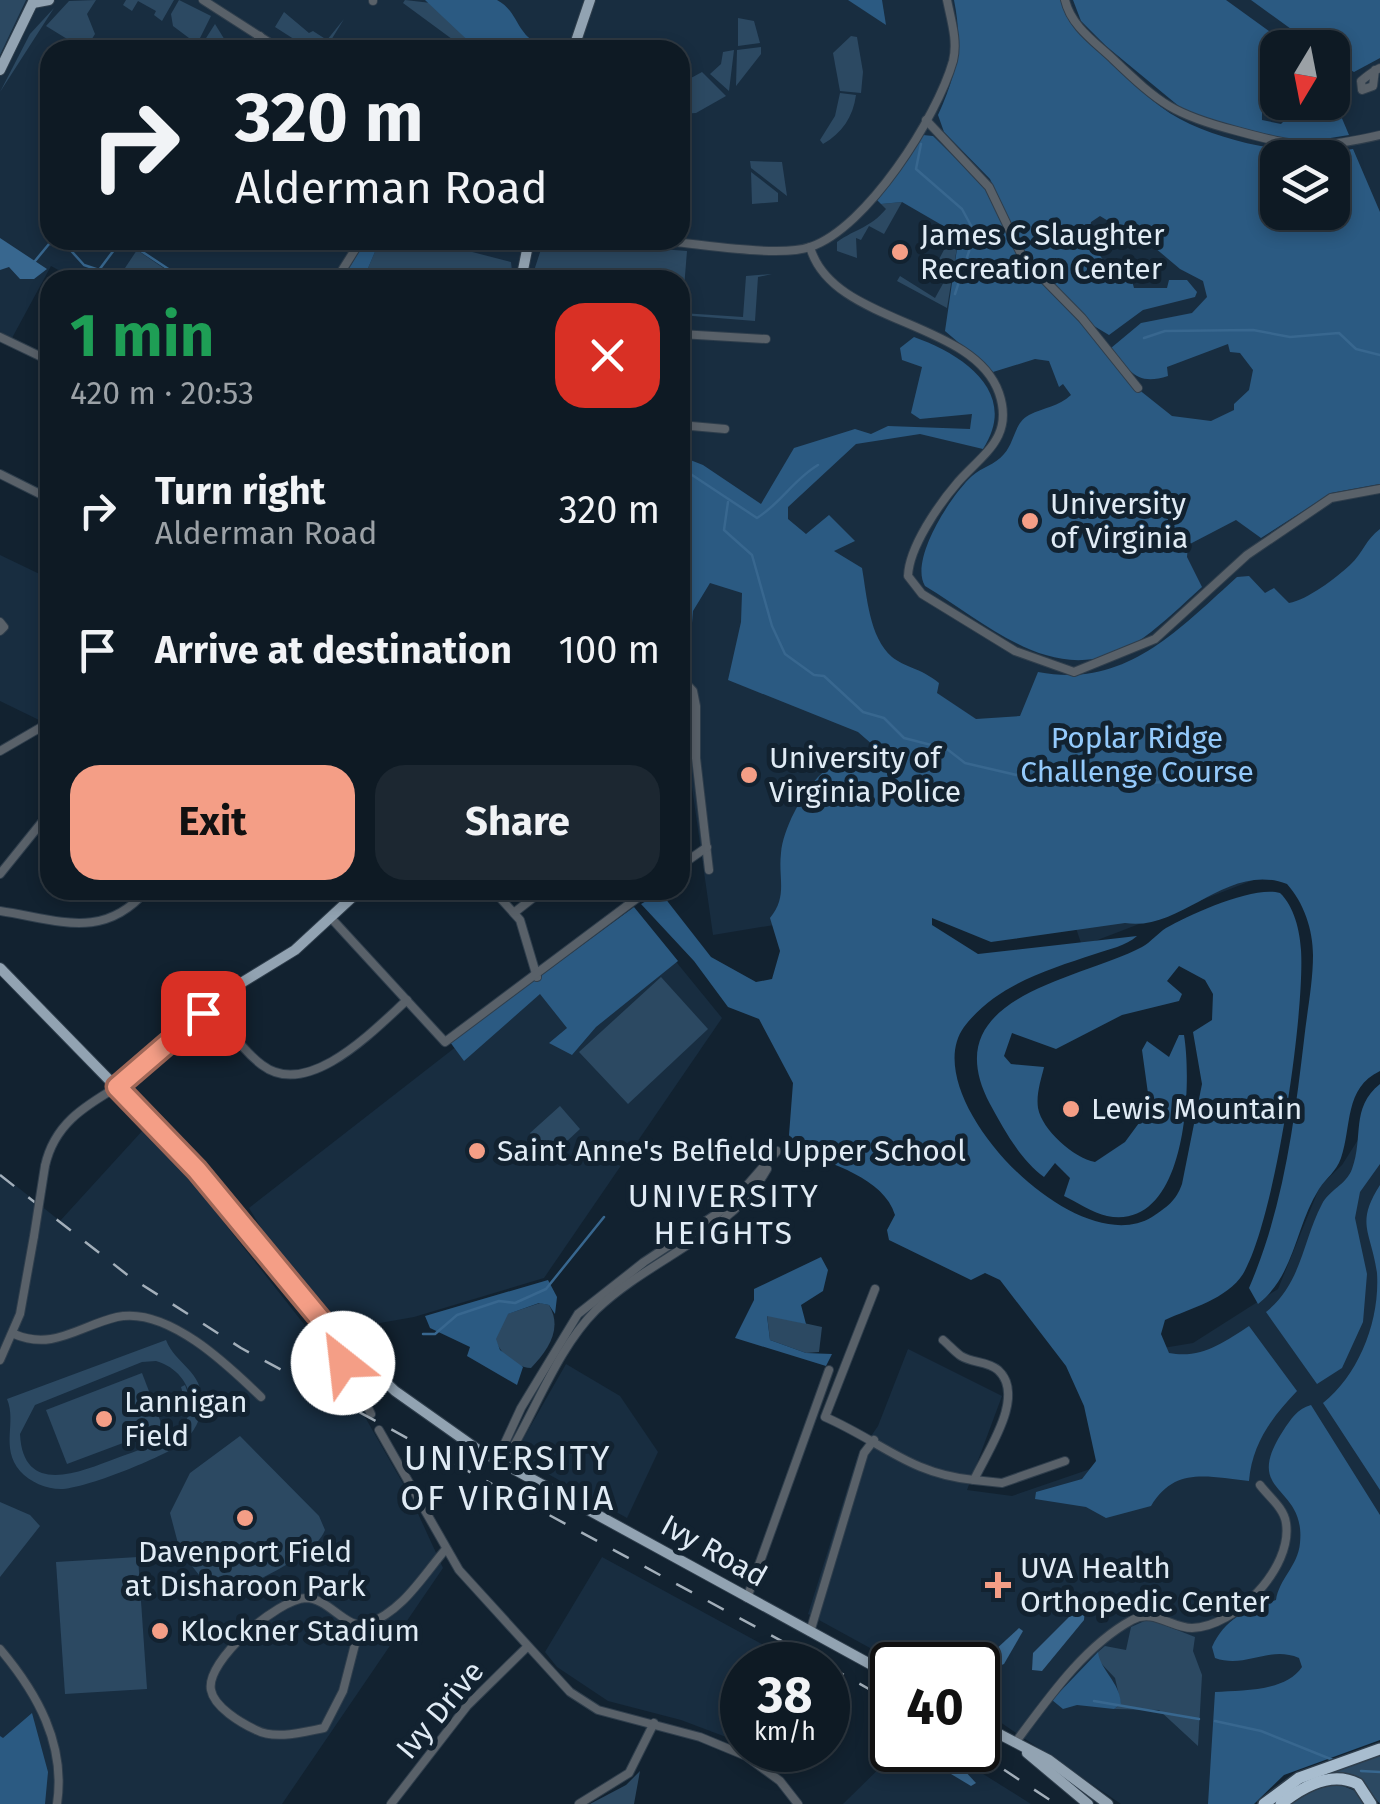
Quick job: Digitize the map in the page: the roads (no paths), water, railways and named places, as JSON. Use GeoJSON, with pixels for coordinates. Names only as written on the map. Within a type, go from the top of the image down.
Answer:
{"type":"FeatureCollection","features":[{"type":"Feature","properties":{"kind":"highway"},"geometry":{"type":"LineString","coordinates":[[1264,1804],[1299,1778],[1380,1749]]}},
{"type":"Feature","properties":{"kind":"highway"},"geometry":{"type":"LineString","coordinates":[[1281,1804],[1302,1789],[1335,1778],[1358,1784],[1371,1804]]}},
{"type":"Feature","properties":{"kind":"main road"},"geometry":{"type":"LineString","coordinates":[[0,70],[34,1],[49,0]]}},
{"type":"Feature","properties":{"kind":"main road"},"geometry":{"type":"LineString","coordinates":[[576,40],[590,0]]}},
{"type":"Feature","properties":{"kind":"main road"},"geometry":{"type":"LineString","coordinates":[[117,1087],[233,988],[295,950],[349,900]]}},
{"type":"Feature","properties":{"kind":"main road","name":"Ivy Road"},"geometry":{"type":"LineString","coordinates":[[0,968],[197,1170],[331,1332],[421,1411],[497,1460],[870,1664]]}},
{"type":"Feature","properties":{"kind":"main road"},"geometry":{"type":"LineString","coordinates":[[1000,1734],[1049,1760],[1108,1804]]}},
{"type":"Feature","properties":{"kind":"main road"},"geometry":{"type":"LineString","coordinates":[[1015,1743],[1088,1804]]}},
{"type":"Feature","properties":{"kind":"street"},"geometry":{"type":"LineString","coordinates":[[203,0],[266,40]]}},
{"type":"Feature","properties":{"kind":"street"},"geometry":{"type":"LineString","coordinates":[[690,243],[765,249],[810,247],[854,220],[926,120],[953,61],[955,38],[947,0]]}},
{"type":"Feature","properties":{"kind":"street"},"geometry":{"type":"LineString","coordinates":[[1065,0],[1083,32],[1164,104],[1194,122],[1290,147],[1330,146],[1380,136]]}},
{"type":"Feature","properties":{"kind":"street"},"geometry":{"type":"LineString","coordinates":[[258,40],[260,36]]}},
{"type":"Feature","properties":{"kind":"street"},"geometry":{"type":"LineString","coordinates":[[926,120],[989,186],[1023,258],[1082,318],[1138,388]]}},
{"type":"Feature","properties":{"kind":"street"},"geometry":{"type":"LineString","coordinates":[[810,247],[813,260],[841,288],[952,346],[993,381],[1002,410],[999,440],[955,486],[918,546],[908,576],[922,594],[1038,663],[1074,672],[1140,648],[1172,626],[1248,555],[1315,509],[1339,495],[1380,490]]}},
{"type":"Feature","properties":{"kind":"street"},"geometry":{"type":"LineString","coordinates":[[690,335],[766,339]]}},
{"type":"Feature","properties":{"kind":"street"},"geometry":{"type":"LineString","coordinates":[[0,337],[40,356]]}},
{"type":"Feature","properties":{"kind":"street"},"geometry":{"type":"LineString","coordinates":[[690,426],[725,429]]}},
{"type":"Feature","properties":{"kind":"street"},"geometry":{"type":"LineString","coordinates":[[0,474],[40,494]]}},
{"type":"Feature","properties":{"kind":"street"},"geometry":{"type":"LineString","coordinates":[[0,622],[4,628],[0,630]]}},
{"type":"Feature","properties":{"kind":"street"},"geometry":{"type":"LineString","coordinates":[[690,688],[696,706],[696,758],[709,870]]}},
{"type":"Feature","properties":{"kind":"street"},"geometry":{"type":"LineString","coordinates":[[0,752],[40,728]]}},
{"type":"Feature","properties":{"kind":"street"},"geometry":{"type":"LineString","coordinates":[[0,874],[40,824]]}},
{"type":"Feature","properties":{"kind":"street"},"geometry":{"type":"LineString","coordinates":[[690,859],[707,847]]}},
{"type":"Feature","properties":{"kind":"street"},"geometry":{"type":"LineString","coordinates":[[0,910],[80,923],[105,922],[123,914],[137,900]]}},
{"type":"Feature","properties":{"kind":"street"},"geometry":{"type":"LineString","coordinates":[[503,900],[515,912],[537,977]]}},
{"type":"Feature","properties":{"kind":"street"},"geometry":{"type":"LineString","coordinates":[[515,912],[530,900]]}},
{"type":"Feature","properties":{"kind":"street"},"geometry":{"type":"LineString","coordinates":[[330,918],[445,1042],[635,900]]}},
{"type":"Feature","properties":{"kind":"street"},"geometry":{"type":"LineString","coordinates":[[210,1007],[263,1066],[292,1076],[322,1066],[407,1000]]}},
{"type":"Feature","properties":{"kind":"street"},"geometry":{"type":"LineString","coordinates":[[0,1360],[14,1334],[51,1145],[68,1120],[117,1087]]}},
{"type":"Feature","properties":{"kind":"street"},"geometry":{"type":"LineString","coordinates":[[777,1151],[754,1192],[731,1216],[596,1310],[576,1336],[512,1449],[497,1460],[521,1408],[582,1311],[644,1262],[730,1205],[777,1151]]}},
{"type":"Feature","properties":{"kind":"street"},"geometry":{"type":"LineString","coordinates":[[876,1289],[826,1417],[874,1440],[922,1472],[1002,1483],[1065,1461]]}},
{"type":"Feature","properties":{"kind":"street"},"geometry":{"type":"LineString","coordinates":[[14,1334],[42,1343],[118,1317],[154,1319],[181,1331],[261,1398]]}},
{"type":"Feature","properties":{"kind":"street"},"geometry":{"type":"LineString","coordinates":[[331,1332],[371,1414]]}},
{"type":"Feature","properties":{"kind":"street"},"geometry":{"type":"LineString","coordinates":[[943,1340],[962,1358],[996,1368],[1006,1380],[1009,1394],[1000,1428],[974,1480]]}},
{"type":"Feature","properties":{"kind":"street"},"geometry":{"type":"LineString","coordinates":[[747,1598],[829,1370]]}},
{"type":"Feature","properties":{"kind":"street"},"geometry":{"type":"LineString","coordinates":[[379,1430],[445,1550],[472,1589],[526,1648],[585,1703],[746,1756],[780,1781],[798,1804]]}},
{"type":"Feature","properties":{"kind":"street"},"geometry":{"type":"LineString","coordinates":[[810,1632],[864,1453],[874,1440]]}},
{"type":"Feature","properties":{"kind":"street"},"geometry":{"type":"LineString","coordinates":[[1015,1743],[1066,1678],[1134,1619],[1153,1616],[1191,1628],[1210,1625],[1272,1580],[1287,1526],[1282,1511],[1260,1485]]}},
{"type":"Feature","properties":{"kind":"street"},"geometry":{"type":"LineString","coordinates":[[360,1625],[324,1602],[292,1602],[260,1621],[215,1670],[210,1684],[213,1697],[244,1723],[266,1734],[324,1728],[338,1702],[360,1625],[407,1597],[445,1550]]}},
{"type":"Feature","properties":{"kind":"street"},"geometry":{"type":"LineString","coordinates":[[0,1648],[47,1721],[58,1755],[57,1804]]}},
{"type":"Feature","properties":{"kind":"street","name":"Ivy Drive"},"geometry":{"type":"LineString","coordinates":[[391,1804],[467,1706],[526,1648]]}},
{"type":"Feature","properties":{"kind":"street"},"geometry":{"type":"LineString","coordinates":[[579,1804],[629,1773],[654,1723]]}},
{"type":"Feature","properties":{"kind":"waterway"},"geometry":{"type":"LineString","coordinates":[[921,144],[916,169],[962,209],[975,233],[955,294]]}},
{"type":"Feature","properties":{"kind":"waterway"},"geometry":{"type":"LineString","coordinates":[[35,261],[44,250]]}},
{"type":"Feature","properties":{"kind":"waterway"},"geometry":{"type":"LineString","coordinates":[[70,250],[84,265],[99,270]]}},
{"type":"Feature","properties":{"kind":"waterway"},"geometry":{"type":"LineString","coordinates":[[99,270],[114,250]]}},
{"type":"Feature","properties":{"kind":"waterway"},"geometry":{"type":"LineString","coordinates":[[140,250],[170,270]]}},
{"type":"Feature","properties":{"kind":"waterway"},"geometry":{"type":"LineString","coordinates":[[1144,338],[1165,331],[1253,330],[1290,337],[1339,333],[1356,349],[1380,355]]}},
{"type":"Feature","properties":{"kind":"waterway"},"geometry":{"type":"LineString","coordinates":[[690,474],[757,518],[818,465]]}},
{"type":"Feature","properties":{"kind":"waterway"},"geometry":{"type":"LineString","coordinates":[[728,502],[724,530],[752,555],[772,626],[785,654],[814,675],[824,676],[863,712],[884,718],[904,738],[947,749],[965,763],[1025,777],[1107,785],[1206,780]]}},
{"type":"Feature","properties":{"kind":"waterway"},"geometry":{"type":"LineString","coordinates":[[423,1334],[435,1334],[457,1315],[499,1301],[515,1303],[546,1289],[604,1217]]}},
{"type":"Feature","properties":{"kind":"waterway"},"geometry":{"type":"LineString","coordinates":[[1094,1701],[1199,1719]]}},
{"type":"Feature","properties":{"kind":"waterway"},"geometry":{"type":"LineString","coordinates":[[1215,1721],[1261,1731],[1333,1760]]}},
{"type":"Feature","properties":{"kind":"waterway"},"geometry":{"type":"LineString","coordinates":[[1361,1771],[1380,1772]]}},
{"type":"Feature","properties":{"kind":"railway"},"geometry":{"type":"LineString","coordinates":[[0,1175],[130,1277],[241,1348],[784,1642]]}},
{"type":"Feature","properties":{"kind":"railway"},"geometry":{"type":"LineString","coordinates":[[850,1678],[870,1690]]}},
{"type":"Feature","properties":{"kind":"railway"},"geometry":{"type":"LineString","coordinates":[[1000,1767],[1056,1804]]}},
{"type":"Feature","properties":{"kind":"place","name":"James C Slaughter Recreation Center"},"geometry":{"type":"Point","coordinates":[900,252]}},
{"type":"Feature","properties":{"kind":"place","name":"University of Virginia"},"geometry":{"type":"Point","coordinates":[1030,521]}},
{"type":"Feature","properties":{"kind":"place","name":"University of Virginia Police"},"geometry":{"type":"Point","coordinates":[749,775]}},
{"type":"Feature","properties":{"kind":"place","name":"Lewis Mountain"},"geometry":{"type":"Point","coordinates":[1071,1109]}},
{"type":"Feature","properties":{"kind":"place","name":"Saint Anne's Belfield Upper School"},"geometry":{"type":"Point","coordinates":[477,1151]}},
{"type":"Feature","properties":{"kind":"place","name":"Lannigan Field"},"geometry":{"type":"Point","coordinates":[104,1419]}},
{"type":"Feature","properties":{"kind":"place","name":"Davenport Field at Disharoon Park"},"geometry":{"type":"Point","coordinates":[245,1518]}},
{"type":"Feature","properties":{"kind":"place","name":"UVA Health Orthopedic Center"},"geometry":{"type":"Point","coordinates":[998,1585]}},
{"type":"Feature","properties":{"kind":"place","name":"Klockner Stadium"},"geometry":{"type":"Point","coordinates":[160,1631]}},
{"type":"Feature","properties":{"kind":"district","name":"UNIVERSITY HEIGHTS"},"geometry":{"type":"Point","coordinates":[724,1214]}},
{"type":"Feature","properties":{"kind":"district","name":"UNIVERSITY OF VIRGINIA"},"geometry":{"type":"Point","coordinates":[508,1478]}},
{"type":"Feature","properties":{"kind":"park label","name":"Poplar Ridge Challenge Course"},"geometry":{"type":"Point","coordinates":[1137,755]}}]}
